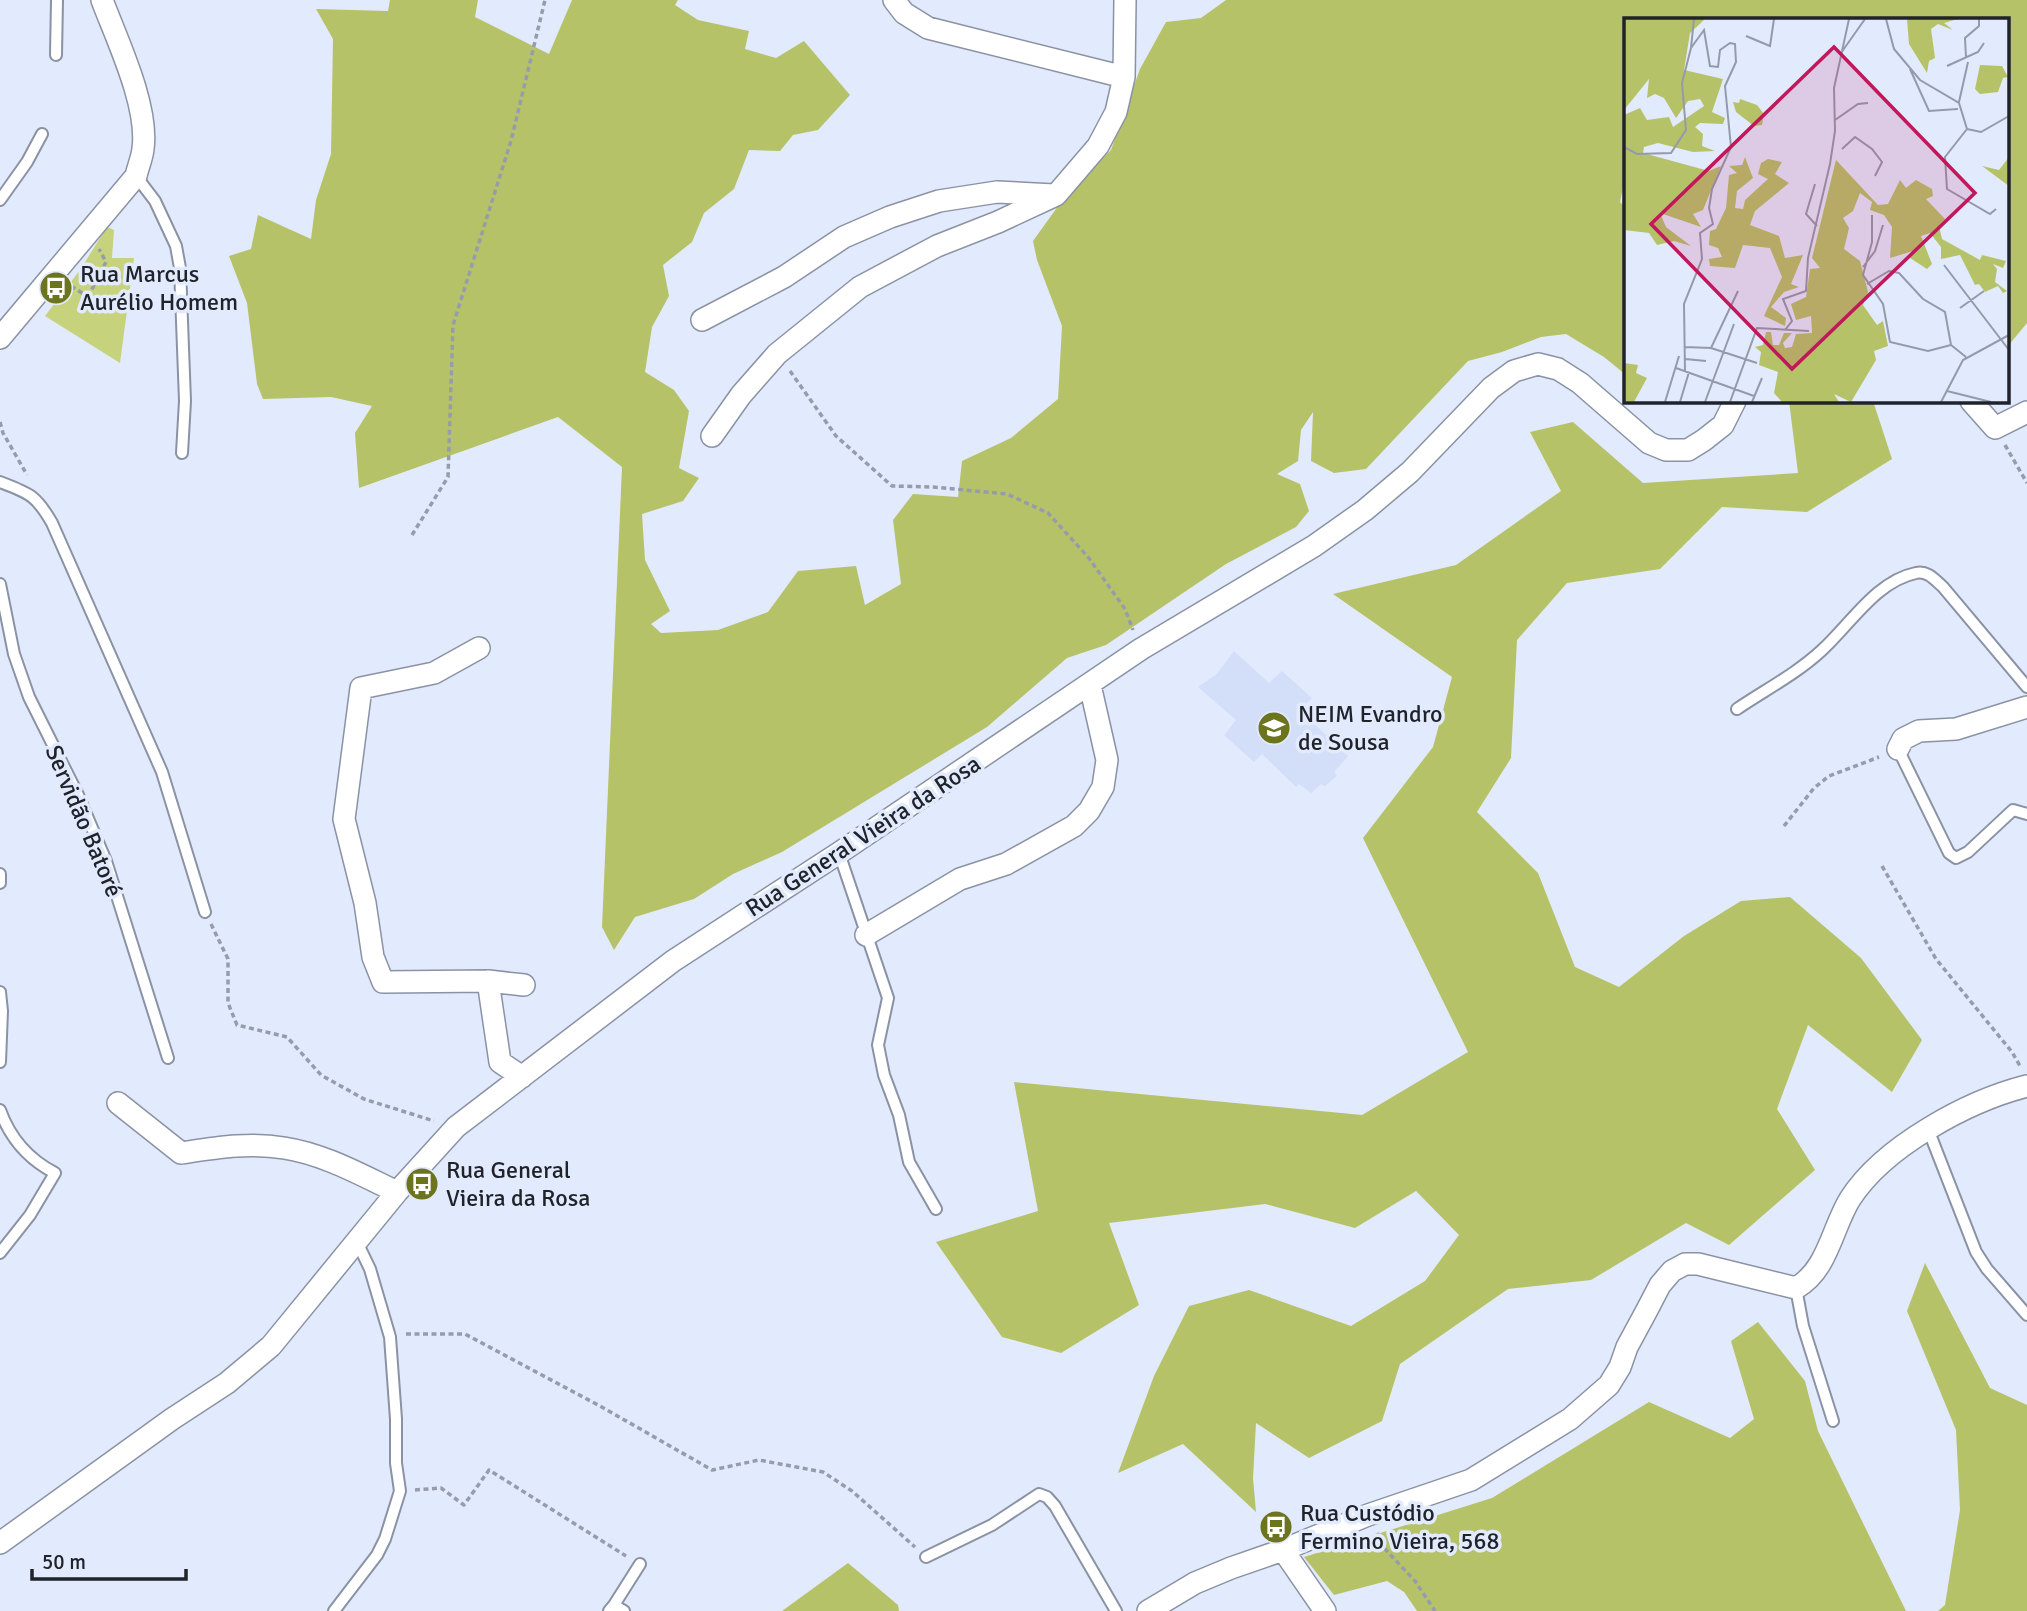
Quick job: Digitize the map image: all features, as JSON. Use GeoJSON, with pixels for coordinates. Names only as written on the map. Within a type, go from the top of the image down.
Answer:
{"type":"FeatureCollection","features":[{"type":"Feature","properties":{"kind":"street"},"geometry":{"type":"LineString","coordinates":[[0,338],[136,176],[143,150],[144,128],[132,84],[102,0]]}},
{"type":"Feature","properties":{"kind":"street"},"geometry":{"type":"LineString","coordinates":[[894,0],[904,13],[928,27],[1124,77]]}},
{"type":"Feature","properties":{"kind":"street"},"geometry":{"type":"LineString","coordinates":[[712,436],[741,395],[777,354],[860,287],[937,246],[999,222],[1056,195],[1098,146],[1116,111],[1124,77],[1125,0]]}},
{"type":"Feature","properties":{"kind":"street"},"geometry":{"type":"LineString","coordinates":[[702,320],[784,277],[844,237],[890,217],[939,201],[997,192],[1056,195]]}},
{"type":"Feature","properties":{"kind":"street","name":"Rua General Vieira da Rosa"},"geometry":{"type":"LineString","coordinates":[[0,1543],[172,1419],[228,1383],[271,1346],[356,1240],[456,1127],[673,961],[839,853],[1140,649],[1324,539],[1365,510],[1410,472],[1491,388],[1514,371],[1538,364],[1558,369],[1580,383],[1649,443],[1666,450],[1688,450],[1704,440],[1723,425],[1734,402]]}},
{"type":"Feature","properties":{"kind":"street"},"geometry":{"type":"LineString","coordinates":[[1972,402],[1995,428],[2027,412]]}},
{"type":"Feature","properties":{"kind":"street"},"geometry":{"type":"LineString","coordinates":[[479,648],[434,673],[360,688],[344,819],[365,903],[373,957],[383,982],[488,981],[524,985]]}},
{"type":"Feature","properties":{"kind":"street"},"geometry":{"type":"LineString","coordinates":[[866,935],[960,879],[1006,864],[1051,839],[1074,826],[1089,811],[1103,787],[1107,760],[1090,685]]}},
{"type":"Feature","properties":{"kind":"street"},"geometry":{"type":"LineString","coordinates":[[1898,749],[1903,739],[1919,731],[1956,729],[2027,707]]}},
{"type":"Feature","properties":{"kind":"street"},"geometry":{"type":"LineString","coordinates":[[488,981],[500,1062],[522,1077]]}},
{"type":"Feature","properties":{"kind":"street"},"geometry":{"type":"LineString","coordinates":[[1148,1611],[1195,1583],[1368,1515],[1471,1480],[1570,1419],[1609,1385],[1660,1285],[1672,1271],[1685,1264],[1698,1264],[1796,1288],[1808,1281],[1817,1270],[1849,1200],[1865,1178],[1928,1129],[2025,1078]]}},
{"type":"Feature","properties":{"kind":"street"},"geometry":{"type":"LineString","coordinates":[[118,1103],[181,1153],[233,1145],[285,1147],[327,1160],[397,1192]]}},
{"type":"Feature","properties":{"kind":"street"},"geometry":{"type":"LineString","coordinates":[[1283,1550],[1325,1611]]}},
{"type":"Feature","properties":{"kind":"lane"},"geometry":{"type":"LineString","coordinates":[[56,55],[57,0]]}},
{"type":"Feature","properties":{"kind":"lane"},"geometry":{"type":"LineString","coordinates":[[0,200],[27,162],[42,134]]}},
{"type":"Feature","properties":{"kind":"lane"},"geometry":{"type":"LineString","coordinates":[[136,176],[155,201],[176,246],[180,268],[185,401],[182,453]]}},
{"type":"Feature","properties":{"kind":"lane"},"geometry":{"type":"LineString","coordinates":[[0,482],[25,491],[40,503],[52,523],[162,772],[205,912]]}},
{"type":"Feature","properties":{"kind":"lane"},"geometry":{"type":"LineString","coordinates":[[1737,709],[1803,666],[1884,588],[1919,572],[1930,576],[1943,587],[2027,687]]}},
{"type":"Feature","properties":{"kind":"lane","name":"Servidão Batoré"},"geometry":{"type":"LineString","coordinates":[[0,584],[14,654],[29,697],[78,795],[106,861],[168,1058]]}},
{"type":"Feature","properties":{"kind":"lane"},"geometry":{"type":"LineString","coordinates":[[1898,749],[1949,853],[1956,858],[1968,852],[2013,810],[2027,814]]}},
{"type":"Feature","properties":{"kind":"lane"},"geometry":{"type":"LineString","coordinates":[[839,853],[888,998],[878,1045],[884,1074],[899,1115],[909,1163],[936,1209]]}},
{"type":"Feature","properties":{"kind":"lane"},"geometry":{"type":"LineString","coordinates":[[0,873],[0,883]]}},
{"type":"Feature","properties":{"kind":"lane"},"geometry":{"type":"LineString","coordinates":[[0,992],[0,1062]]}},
{"type":"Feature","properties":{"kind":"lane"},"geometry":{"type":"LineString","coordinates":[[0,1110],[7,1129],[26,1152],[42,1167],[55,1173],[30,1215],[0,1253]]}},
{"type":"Feature","properties":{"kind":"lane"},"geometry":{"type":"LineString","coordinates":[[1928,1129],[1976,1252],[1987,1269],[2027,1315]]}},
{"type":"Feature","properties":{"kind":"lane"},"geometry":{"type":"LineString","coordinates":[[334,1611],[377,1555],[385,1539],[400,1491],[396,1463],[390,1334],[370,1269],[356,1240]]}},
{"type":"Feature","properties":{"kind":"lane"},"geometry":{"type":"LineString","coordinates":[[1796,1288],[1804,1326],[1833,1421]]}},
{"type":"Feature","properties":{"kind":"lane"},"geometry":{"type":"LineString","coordinates":[[926,1557],[992,1525],[1039,1494],[1047,1497],[1055,1506],[1116,1611]]}},
{"type":"Feature","properties":{"kind":"lane"},"geometry":{"type":"LineString","coordinates":[[616,1609],[640,1564]]}},
{"type":"Feature","properties":{"kind":"path"},"geometry":{"type":"LineString","coordinates":[[412,536],[448,477],[453,325],[511,141],[545,0]]}},
{"type":"Feature","properties":{"kind":"path"},"geometry":{"type":"LineString","coordinates":[[88,297],[106,262],[92,238]]}},
{"type":"Feature","properties":{"kind":"path"},"geometry":{"type":"LineString","coordinates":[[69,285],[96,302]]}},
{"type":"Feature","properties":{"kind":"path"},"geometry":{"type":"LineString","coordinates":[[777,354],[836,436],[892,486],[1007,494],[1048,513],[1088,557],[1125,609],[1140,649]]}},
{"type":"Feature","properties":{"kind":"path"},"geometry":{"type":"LineString","coordinates":[[0,422],[3,433],[28,476],[25,491]]}},
{"type":"Feature","properties":{"kind":"path"},"geometry":{"type":"LineString","coordinates":[[1995,428],[2027,483]]}},
{"type":"Feature","properties":{"kind":"path"},"geometry":{"type":"LineString","coordinates":[[1784,826],[1814,788],[1829,776],[1898,749]]}},
{"type":"Feature","properties":{"kind":"path"},"geometry":{"type":"LineString","coordinates":[[1882,866],[1936,959],[2012,1052],[2025,1078]]}},
{"type":"Feature","properties":{"kind":"path"},"geometry":{"type":"LineString","coordinates":[[205,912],[228,959],[228,1003],[237,1025],[287,1037],[321,1075],[364,1099],[456,1127]]}},
{"type":"Feature","properties":{"kind":"path"},"geometry":{"type":"LineString","coordinates":[[390,1334],[465,1334],[712,1470],[760,1460],[823,1472],[852,1491],[926,1557]]}},
{"type":"Feature","properties":{"kind":"path"},"geometry":{"type":"LineString","coordinates":[[400,1491],[441,1488],[464,1505],[489,1470],[640,1564]]}},
{"type":"Feature","properties":{"kind":"path"},"geometry":{"type":"LineString","coordinates":[[1368,1515],[1385,1549],[1415,1581],[1434,1611]]}},
{"type":"Feature","properties":{"kind":"shaded area","name":"NEIM Evandro de Sousa"},"geometry":{"type":"Polygon","coordinates":[[[1234,651],[1269,683],[1282,671],[1312,698],[1300,710],[1348,756],[1334,772],[1337,776],[1325,786],[1321,784],[1311,793],[1299,784],[1296,787],[1262,754],[1254,762],[1224,735],[1236,720],[1198,687],[1217,674],[1234,651]]]}},
{"type":"Feature","properties":{"kind":"green space"},"geometry":{"type":"Polygon","coordinates":[[[390,0],[478,0],[475,17],[549,54],[572,0],[678,0],[675,5],[698,20],[749,31],[745,49],[776,58],[804,41],[850,95],[818,130],[793,135],[780,151],[749,150],[734,189],[704,213],[692,242],[663,265],[669,296],[652,327],[645,372],[674,390],[689,411],[679,468],[699,478],[683,501],[642,514],[645,560],[670,611],[651,624],[661,633],[718,630],[768,612],[798,571],[856,566],[865,605],[901,584],[893,520],[913,494],[958,497],[962,461],[1011,438],[1058,399],[1062,326],[1037,260],[1033,241],[1061,202],[1111,150],[1140,69],[1166,22],[1201,18],[1226,0],[2027,0],[2027,323],[2010,344],[2010,18],[1624,18],[1624,183],[1620,202],[1624,206],[1624,373],[1604,357],[1566,334],[1541,337],[1468,361],[1366,469],[1334,473],[1311,461],[1313,412],[1301,430],[1298,461],[1277,474],[1300,484],[1309,511],[1296,527],[1226,564],[1106,645],[1067,658],[987,727],[782,852],[733,874],[694,899],[635,917],[614,950],[602,927],[622,467],[558,417],[359,488],[355,433],[372,406],[331,397],[263,399],[257,384],[247,303],[229,256],[251,249],[258,215],[311,239],[316,200],[331,154],[333,39],[316,9],[388,11],[390,0]]]}},
{"type":"Feature","properties":{"kind":"green space"},"geometry":{"type":"Polygon","coordinates":[[[107,227],[114,230],[112,258],[134,258],[120,363],[45,316],[80,270],[107,227]]]}},
{"type":"Feature","properties":{"kind":"green space"},"geometry":{"type":"Polygon","coordinates":[[[1789,402],[1873,402],[1892,459],[1807,512],[1722,507],[1660,569],[1567,583],[1517,640],[1511,758],[1477,812],[1538,873],[1575,967],[1619,987],[1684,936],[1741,901],[1790,897],[1861,958],[1922,1040],[1892,1092],[1808,1025],[1777,1109],[1815,1170],[1729,1245],[1686,1223],[1591,1280],[1508,1289],[1400,1364],[1382,1421],[1309,1458],[1256,1423],[1253,1478],[1256,1512],[1183,1444],[1118,1473],[1154,1376],[1189,1306],[1249,1290],[1351,1326],[1425,1281],[1459,1235],[1416,1191],[1355,1228],[1265,1204],[1109,1223],[1139,1305],[1061,1353],[1002,1337],[936,1242],[1038,1211],[1014,1082],[1362,1115],[1468,1052],[1363,838],[1433,747],[1452,677],[1333,594],[1456,565],[1561,491],[1530,432],[1573,422],[1643,483],[1798,473],[1789,402]]]}},
{"type":"Feature","properties":{"kind":"green space"},"geometry":{"type":"Polygon","coordinates":[[[1925,1263],[1990,1388],[2027,1405],[2027,1611],[1938,1611],[1945,1605],[1960,1510],[1956,1430],[1907,1311],[1925,1263]]]}},
{"type":"Feature","properties":{"kind":"green space"},"geometry":{"type":"Polygon","coordinates":[[[1758,1322],[1805,1381],[1818,1431],[1906,1611],[1417,1611],[1404,1592],[1387,1581],[1334,1595],[1304,1557],[1492,1498],[1649,1402],[1730,1438],[1754,1419],[1731,1341],[1758,1322]]]}},
{"type":"Feature","properties":{"kind":"green space"},"geometry":{"type":"Polygon","coordinates":[[[848,1563],[898,1605],[899,1611],[782,1611],[848,1563]]]}},
{"type":"Feature","properties":{"kind":"place","name":"Rua Marcus Aurélio Homem"},"geometry":{"type":"Point","coordinates":[56,288]}},
{"type":"Feature","properties":{"kind":"place","name":"NEIM Evandro de Sousa"},"geometry":{"type":"Point","coordinates":[1274,728]}},
{"type":"Feature","properties":{"kind":"place","name":"Rua General Vieira da Rosa"},"geometry":{"type":"Point","coordinates":[422,1184]}},
{"type":"Feature","properties":{"kind":"place","name":"Rua Custódio Fermino Vieira, 568"},"geometry":{"type":"Point","coordinates":[1276,1527]}}]}
